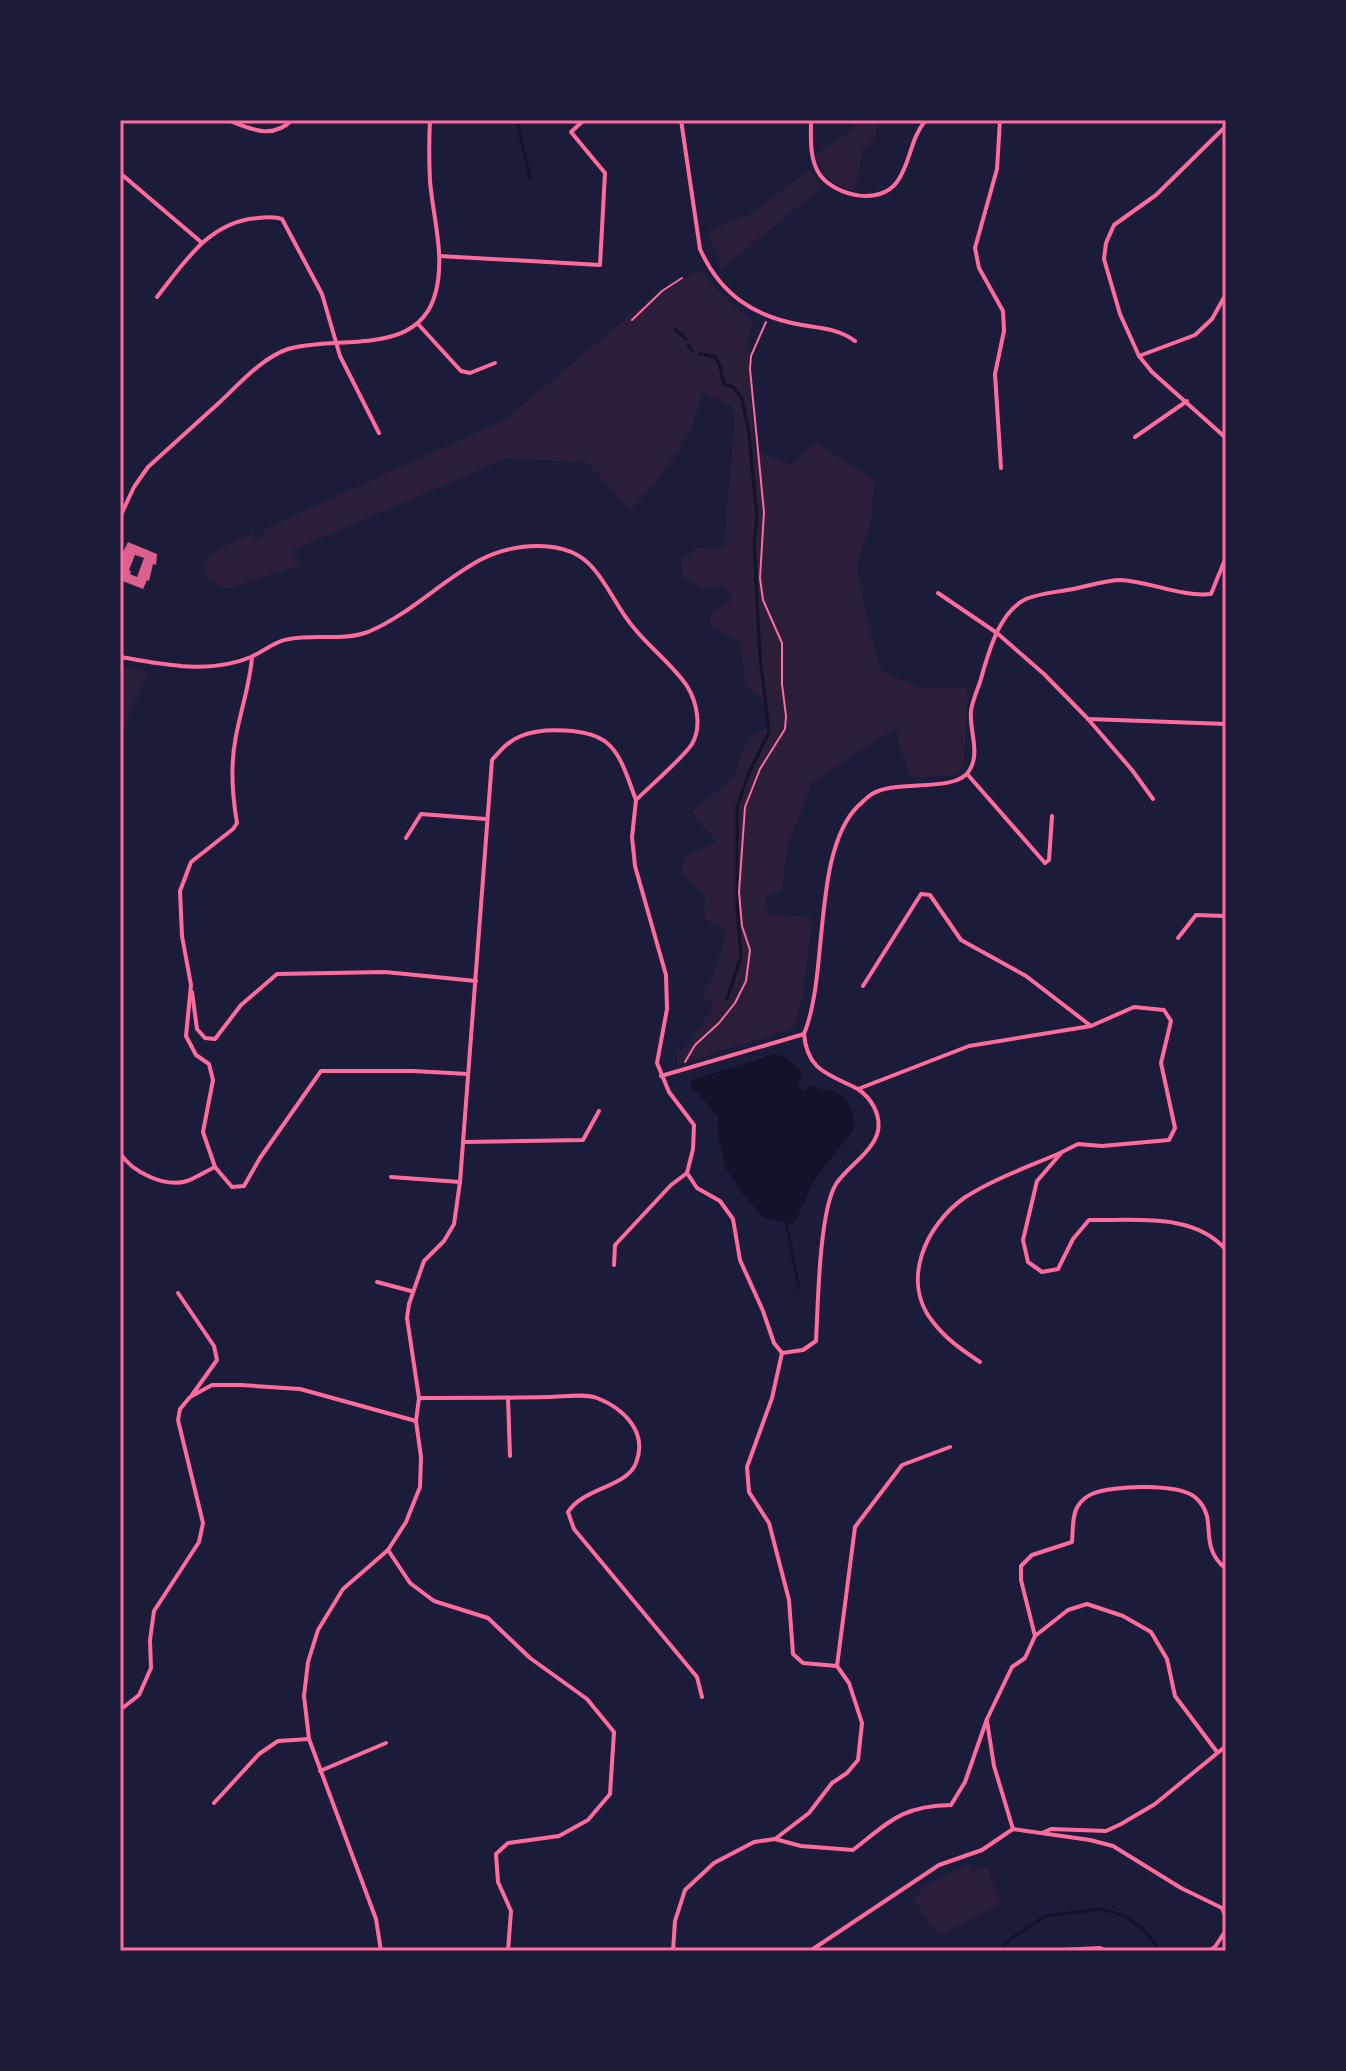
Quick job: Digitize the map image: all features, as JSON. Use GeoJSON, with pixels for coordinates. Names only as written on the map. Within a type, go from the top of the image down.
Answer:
{"type":"FeatureCollection","features":[{"type":"Feature","properties":{"kind":"street"},"geometry":{"type":"LineString","coordinates":[[228,120],[255,131],[269,132],[279,130],[292,120]]}},
{"type":"Feature","properties":{"kind":"street"},"geometry":{"type":"LineString","coordinates":[[120,517],[134,487],[148,467],[265,361],[291,348],[391,337],[418,324],[436,293],[439,256],[430,181],[430,120]]}},
{"type":"Feature","properties":{"kind":"street"},"geometry":{"type":"LineString","coordinates":[[439,256],[600,265],[605,173],[571,132],[584,120]]}},
{"type":"Feature","properties":{"kind":"street"},"geometry":{"type":"LineString","coordinates":[[681,120],[700,249],[706,264],[725,289],[747,308],[768,318],[842,332],[855,341]]}},
{"type":"Feature","properties":{"kind":"street"},"geometry":{"type":"LineString","coordinates":[[811,120],[814,163],[820,175],[844,193],[861,195],[891,189],[899,180],[913,140],[926,120]]}},
{"type":"Feature","properties":{"kind":"street"},"geometry":{"type":"LineString","coordinates":[[1000,120],[1001,144],[997,169],[975,248],[979,268],[1003,311],[1004,331],[995,374],[1001,468]]}},
{"type":"Feature","properties":{"kind":"street"},"geometry":{"type":"LineString","coordinates":[[1226,126],[1156,195],[1114,225],[1104,259],[1120,314],[1139,356],[1152,372],[1226,438]]}},
{"type":"Feature","properties":{"kind":"street"},"geometry":{"type":"LineString","coordinates":[[120,173],[201,242]]}},
{"type":"Feature","properties":{"kind":"street"},"geometry":{"type":"LineString","coordinates":[[157,297],[201,242],[223,227],[249,218],[282,219],[322,294],[340,356],[379,433]]}},
{"type":"Feature","properties":{"kind":"street"},"geometry":{"type":"LineString","coordinates":[[1139,356],[1195,335],[1212,319],[1226,294]]}},
{"type":"Feature","properties":{"kind":"street"},"geometry":{"type":"LineString","coordinates":[[418,324],[461,371],[470,373],[495,363]]}},
{"type":"Feature","properties":{"kind":"street"},"geometry":{"type":"LineString","coordinates":[[1135,437],[1187,401]]}},
{"type":"Feature","properties":{"kind":"street"},"geometry":{"type":"LineString","coordinates":[[120,657],[192,668],[213,667],[252,657],[272,644],[289,639],[365,633],[395,618],[481,560],[505,550],[533,546],[569,551],[586,560],[596,570],[624,616],[687,685],[695,701],[697,723],[692,744],[636,800]]}},
{"type":"Feature","properties":{"kind":"street"},"geometry":{"type":"LineString","coordinates":[[782,1353],[803,1350],[816,1341],[825,1223],[835,1185],[874,1140],[878,1130],[871,1101],[858,1089],[816,1067],[805,1050],[804,1034],[812,1016],[834,852],[847,821],[873,794],[914,784],[950,783],[968,775],[974,750],[971,712],[997,633],[1011,609],[1029,598],[1120,580],[1193,595],[1211,594],[1226,557]]}},
{"type":"Feature","properties":{"kind":"street"},"geometry":{"type":"LineString","coordinates":[[938,593],[997,633],[1044,674],[1088,719],[1153,799]]}},
{"type":"Feature","properties":{"kind":"street"},"geometry":{"type":"LineString","coordinates":[[252,657],[233,760],[237,823],[191,862],[180,891],[182,936],[197,1029],[205,1038],[215,1039],[241,1005],[277,974],[385,972],[476,981]]}},
{"type":"Feature","properties":{"kind":"street"},"geometry":{"type":"LineString","coordinates":[[1088,719],[1226,724]]}},
{"type":"Feature","properties":{"kind":"street"},"geometry":{"type":"LineString","coordinates":[[381,1951],[376,1919],[309,1739],[304,1696],[308,1662],[318,1630],[343,1589],[388,1550],[406,1522],[420,1487],[421,1457],[416,1421],[419,1398],[407,1318],[411,1291],[424,1261],[444,1241],[454,1224],[460,1182],[492,760],[505,744],[524,734],[551,731],[596,735],[610,744],[621,764],[636,800],[632,837],[635,866],[667,984],[667,1009],[657,1059],[669,1092],[694,1125],[693,1149],[687,1173],[671,1185],[615,1245],[614,1265]]}},
{"type":"Feature","properties":{"kind":"street"},"geometry":{"type":"LineString","coordinates":[[968,775],[1045,863],[1049,860],[1052,816]]}},
{"type":"Feature","properties":{"kind":"street"},"geometry":{"type":"LineString","coordinates":[[406,838],[421,814],[486,819]]}},
{"type":"Feature","properties":{"kind":"street"},"geometry":{"type":"LineString","coordinates":[[863,986],[911,907],[921,894],[930,895],[961,940],[1026,976],[1091,1026]]}},
{"type":"Feature","properties":{"kind":"street"},"geometry":{"type":"LineString","coordinates":[[1178,938],[1196,915],[1226,916]]}},
{"type":"Feature","properties":{"kind":"street"},"geometry":{"type":"LineString","coordinates":[[191,985],[186,1036],[196,1055],[209,1064],[213,1080],[203,1132],[215,1167],[232,1187],[244,1186],[321,1071],[398,1070],[468,1074]]}},
{"type":"Feature","properties":{"kind":"street"},"geometry":{"type":"LineString","coordinates":[[858,1089],[969,1046],[1091,1026],[1134,1007],[1164,1010],[1171,1021],[1161,1063],[1175,1128],[1169,1140],[1102,1146],[1078,1144],[966,1197],[952,1207],[921,1252],[917,1269],[918,1288],[924,1308],[950,1342],[980,1362]]}},
{"type":"Feature","properties":{"kind":"street"},"geometry":{"type":"LineString","coordinates":[[661,1076],[804,1034]]}},
{"type":"Feature","properties":{"kind":"street"},"geometry":{"type":"LineString","coordinates":[[463,1142],[583,1140],[599,1111]]}},
{"type":"Feature","properties":{"kind":"street"},"geometry":{"type":"LineString","coordinates":[[1062,1152],[1037,1181],[1023,1240],[1028,1262],[1042,1272],[1058,1269],[1073,1239],[1089,1220],[1184,1224],[1208,1233],[1225,1246]]}},
{"type":"Feature","properties":{"kind":"street"},"geometry":{"type":"LineString","coordinates":[[120,1153],[124,1160],[155,1180],[184,1182],[215,1167]]}},
{"type":"Feature","properties":{"kind":"street"},"geometry":{"type":"LineString","coordinates":[[687,1173],[697,1188],[720,1201],[733,1219],[740,1260],[774,1343],[782,1353]]}},
{"type":"Feature","properties":{"kind":"street"},"geometry":{"type":"LineString","coordinates":[[391,1177],[460,1182]]}},
{"type":"Feature","properties":{"kind":"street"},"geometry":{"type":"LineString","coordinates":[[377,1282],[411,1291]]}},
{"type":"Feature","properties":{"kind":"street"},"geometry":{"type":"LineString","coordinates":[[120,1710],[139,1695],[151,1668],[150,1640],[154,1611],[199,1542],[203,1523],[178,1420],[180,1409],[217,1360],[214,1346],[178,1293]]}},
{"type":"Feature","properties":{"kind":"street"},"geometry":{"type":"LineString","coordinates":[[782,1353],[772,1398],[747,1467],[749,1492],[769,1523],[789,1600],[793,1654],[803,1663],[837,1666]]}},
{"type":"Feature","properties":{"kind":"street"},"geometry":{"type":"LineString","coordinates":[[190,1397],[212,1385],[300,1389],[416,1421]]}},
{"type":"Feature","properties":{"kind":"street"},"geometry":{"type":"LineString","coordinates":[[419,1398],[595,1397],[621,1412],[636,1427],[641,1449],[635,1468],[622,1478],[575,1501],[568,1512],[574,1529],[697,1677],[702,1697]]}},
{"type":"Feature","properties":{"kind":"street"},"geometry":{"type":"LineString","coordinates":[[508,1398],[510,1456]]}},
{"type":"Feature","properties":{"kind":"street"},"geometry":{"type":"LineString","coordinates":[[775,1839],[809,1813],[832,1783],[847,1773],[858,1760],[862,1723],[849,1683],[837,1666],[855,1527],[902,1465],[950,1447]]}},
{"type":"Feature","properties":{"kind":"street"},"geometry":{"type":"LineString","coordinates":[[1035,1636],[1021,1580],[1021,1566],[1032,1555],[1072,1542],[1076,1508],[1089,1494],[1112,1489],[1173,1488],[1195,1496],[1207,1513],[1209,1547],[1216,1561],[1226,1569]]}},
{"type":"Feature","properties":{"kind":"street"},"geometry":{"type":"LineString","coordinates":[[388,1550],[410,1583],[434,1601],[488,1618],[530,1658],[587,1699],[614,1732],[610,1794],[588,1820],[559,1836],[508,1843],[496,1854],[498,1882],[511,1911],[508,1951]]}},
{"type":"Feature","properties":{"kind":"street"},"geometry":{"type":"LineString","coordinates":[[673,1951],[675,1921],[685,1890],[714,1863],[754,1842],[775,1839],[801,1846],[853,1850],[894,1817],[924,1806],[951,1805],[965,1782],[987,1719],[1012,1667],[1025,1658],[1035,1636],[1068,1610],[1087,1604],[1123,1616],[1151,1632],[1167,1659],[1175,1696],[1217,1752]]}},
{"type":"Feature","properties":{"kind":"street"},"geometry":{"type":"LineString","coordinates":[[987,1719],[994,1766],[1013,1829]]}},
{"type":"Feature","properties":{"kind":"street"},"geometry":{"type":"LineString","coordinates":[[214,1803],[259,1754],[278,1741],[309,1739]]}},
{"type":"Feature","properties":{"kind":"street"},"geometry":{"type":"LineString","coordinates":[[320,1771],[386,1743]]}},
{"type":"Feature","properties":{"kind":"street"},"geometry":{"type":"LineString","coordinates":[[1040,1834],[1051,1829],[1106,1831],[1121,1824],[1155,1804],[1226,1746]]}},
{"type":"Feature","properties":{"kind":"street"},"geometry":{"type":"LineString","coordinates":[[810,1951],[939,1865],[982,1850],[1013,1829],[1113,1846],[1181,1888],[1222,1908],[1226,1917]]}},
{"type":"Feature","properties":{"kind":"street"},"geometry":{"type":"LineString","coordinates":[[1209,1951],[1226,1930]]}},
{"type":"Feature","properties":{"kind":"street"},"geometry":{"type":"LineString","coordinates":[[1042,1951],[1100,1948],[1107,1951]]}},
{"type":"Feature","properties":{"kind":"path"},"geometry":{"type":"LineString","coordinates":[[632,320],[662,291],[682,278]]}},
{"type":"Feature","properties":{"kind":"path"},"geometry":{"type":"LineString","coordinates":[[682,1065],[695,1045],[735,1003],[746,981],[750,950],[742,926],[739,892],[745,807],[760,769],[785,729],[782,643],[763,600],[760,578],[764,512],[750,369],[751,356],[768,318]]}},
{"type":"Feature","properties":{"kind":"shaded area"},"geometry":{"type":"Polygon","coordinates":[[[859,120],[878,120],[875,139],[863,150],[855,191],[830,179],[815,156],[852,129],[859,120]]]}},
{"type":"Feature","properties":{"kind":"shaded area"},"geometry":{"type":"Polygon","coordinates":[[[810,170],[822,187],[722,269],[707,231],[750,214],[810,170]]]}},
{"type":"Feature","properties":{"kind":"shaded area"},"geometry":{"type":"Polygon","coordinates":[[[696,271],[704,273],[716,289],[752,321],[748,343],[754,451],[792,464],[816,443],[875,480],[871,521],[857,566],[881,670],[919,688],[968,688],[964,763],[957,775],[909,778],[895,728],[812,783],[787,846],[782,890],[765,896],[769,913],[812,918],[803,993],[794,1028],[677,1065],[677,1051],[687,1046],[714,1006],[703,997],[718,962],[726,930],[704,919],[705,896],[681,873],[684,856],[717,842],[691,812],[733,778],[748,738],[767,728],[763,701],[746,685],[740,643],[709,626],[711,612],[732,600],[725,585],[700,589],[682,576],[681,560],[697,548],[724,549],[735,415],[731,405],[701,393],[692,426],[684,441],[631,510],[587,463],[507,458],[293,550],[301,565],[226,589],[208,580],[203,562],[220,548],[253,533],[255,539],[263,536],[262,530],[504,420],[640,307],[696,271]]]}},
{"type":"Feature","properties":{"kind":"shaded area"},"geometry":{"type":"Polygon","coordinates":[[[120,666],[148,672],[120,738],[120,666]]]}},
{"type":"Feature","properties":{"kind":"shaded area"},"geometry":{"type":"Polygon","coordinates":[[[775,1054],[786,1057],[802,1073],[798,1083],[802,1090],[811,1085],[839,1093],[854,1118],[854,1129],[815,1179],[794,1224],[764,1218],[742,1193],[725,1167],[718,1116],[691,1086],[692,1080],[775,1054]]]}},
{"type":"Feature","properties":{"kind":"shaded area"},"geometry":{"type":"Polygon","coordinates":[[[969,1864],[972,1872],[987,1867],[1001,1903],[939,1936],[913,1899],[919,1895],[919,1889],[969,1864]]]}},
{"type":"Feature","properties":{"kind":"building"},"geometry":{"type":"Polygon","coordinates":[[[128,542],[157,554],[156,565],[153,564],[149,581],[143,589],[120,580],[120,558],[128,542]],[[135,555],[130,574],[137,577],[144,558],[135,555]]]}},
{"type":"Feature","properties":{"kind":"waterway"},"geometry":{"type":"LineString","coordinates":[[517,120],[530,178]]}},
{"type":"Feature","properties":{"kind":"waterway"},"geometry":{"type":"LineString","coordinates":[[675,329],[686,339]]}},
{"type":"Feature","properties":{"kind":"waterway"},"geometry":{"type":"LineString","coordinates":[[688,345],[692,351]]}},
{"type":"Feature","properties":{"kind":"waterway"},"geometry":{"type":"LineString","coordinates":[[700,354],[715,357],[724,384],[733,387],[742,399],[749,434],[757,517],[754,542],[760,657],[769,732],[748,775],[737,807],[737,906],[741,956],[727,999]]}},
{"type":"Feature","properties":{"kind":"waterway"},"geometry":{"type":"LineString","coordinates":[[786,1222],[799,1288]]}},
{"type":"Feature","properties":{"kind":"waterway"},"geometry":{"type":"LineString","coordinates":[[999,1951],[1012,1938],[1045,1916],[1102,1909],[1124,1916],[1144,1930],[1158,1951]]}}]}
